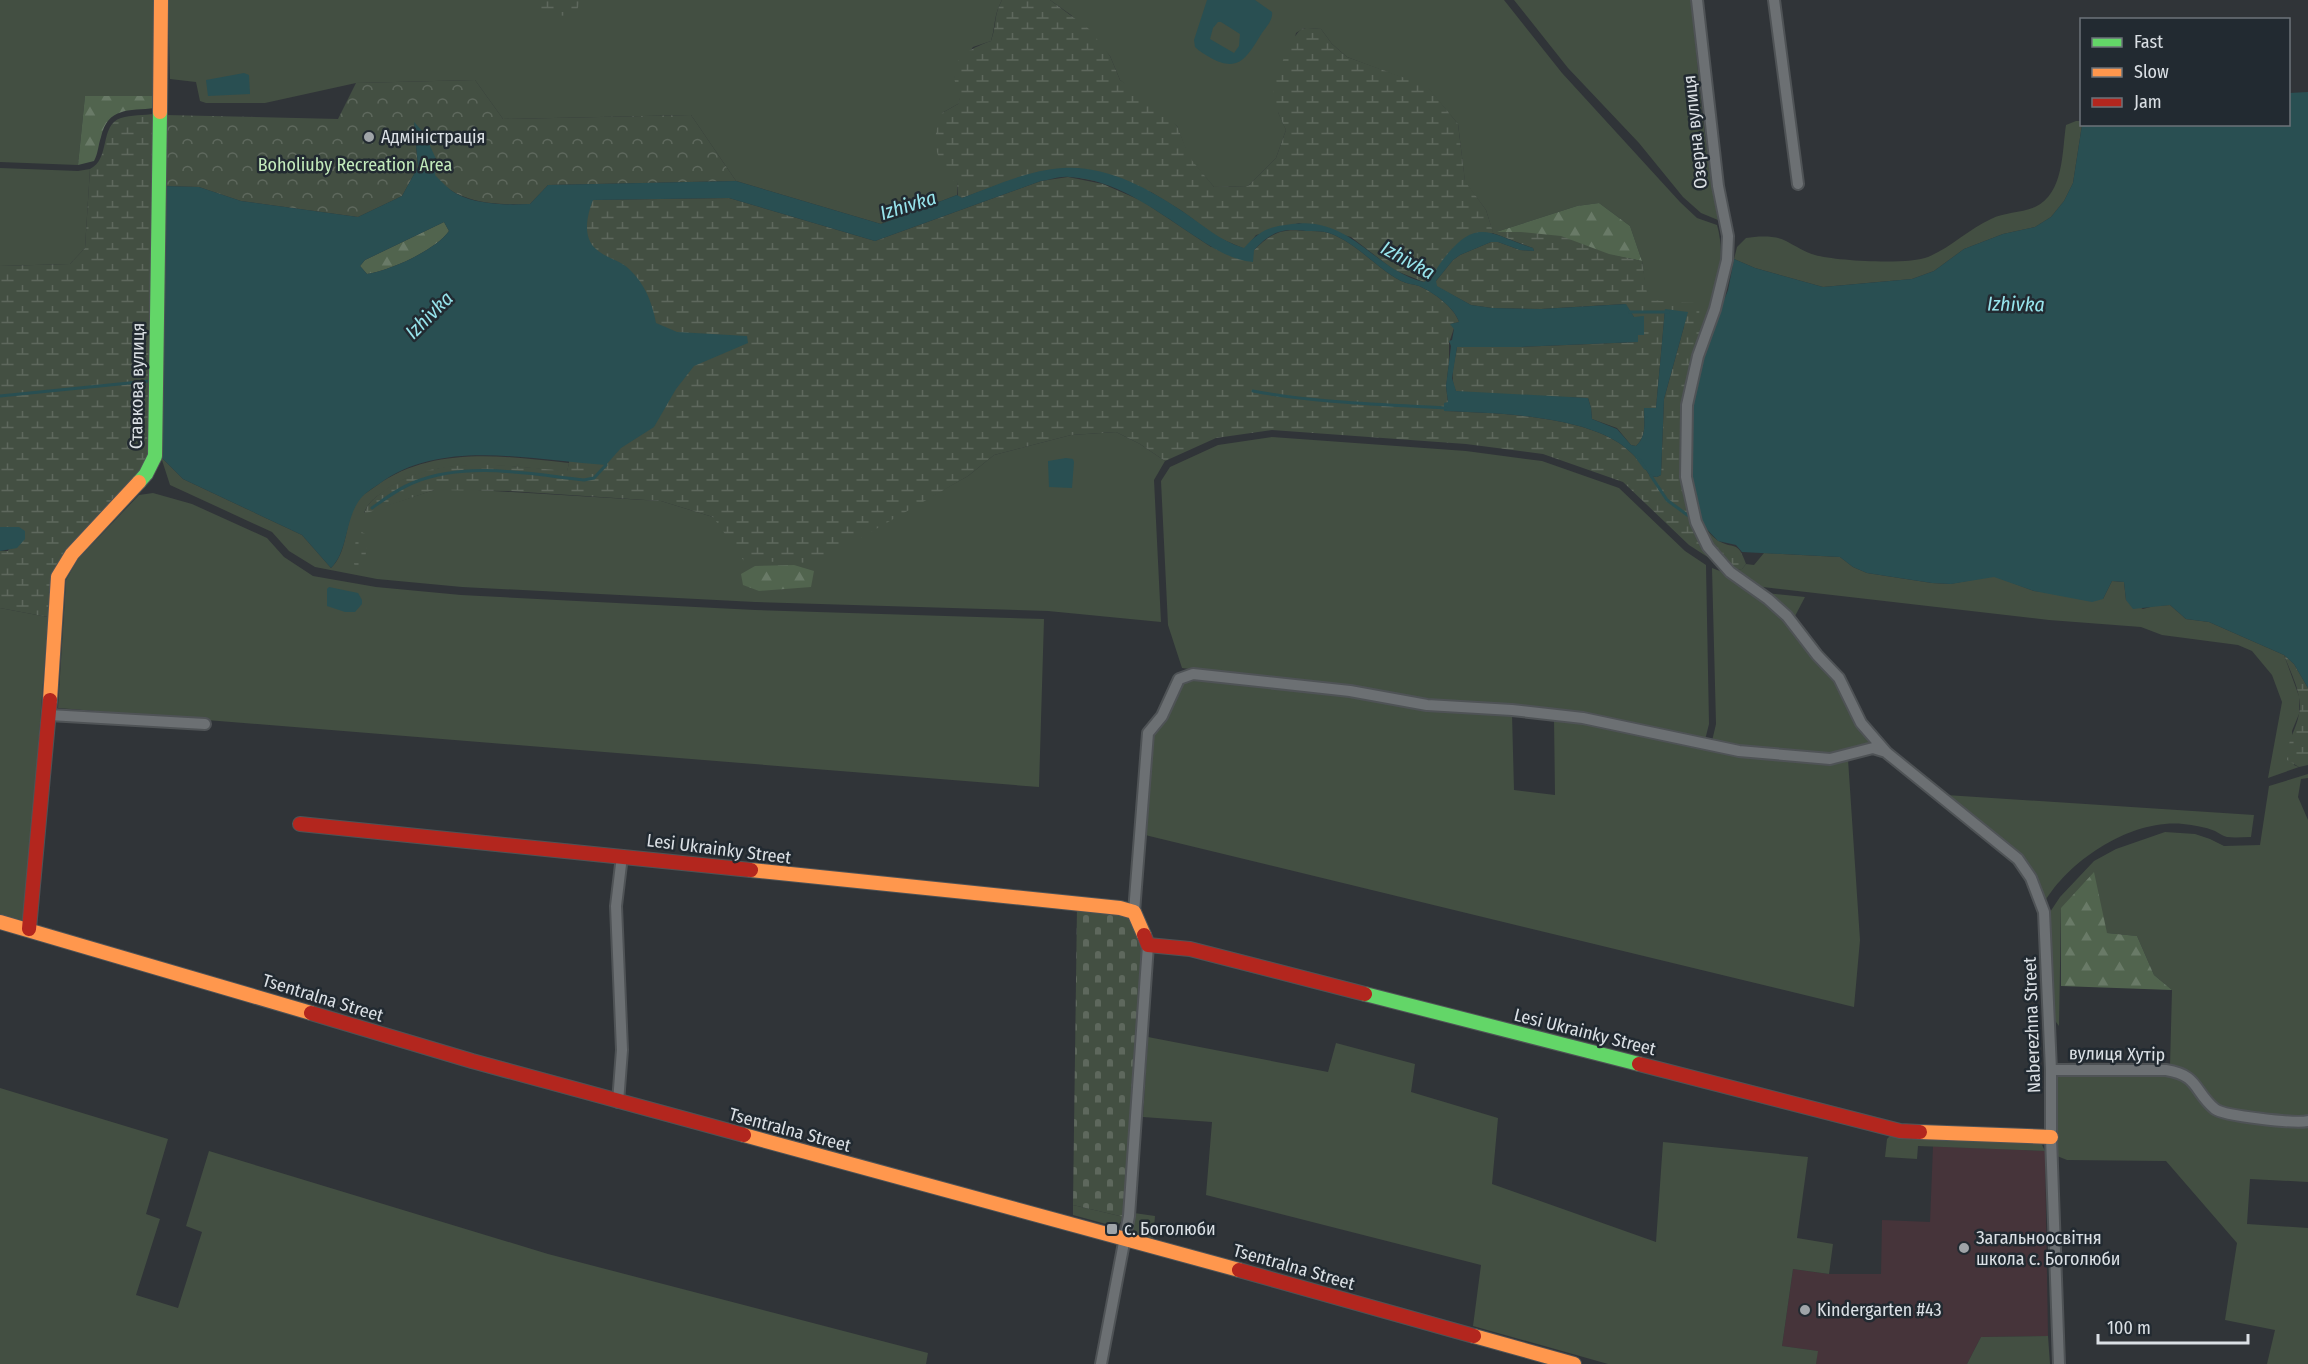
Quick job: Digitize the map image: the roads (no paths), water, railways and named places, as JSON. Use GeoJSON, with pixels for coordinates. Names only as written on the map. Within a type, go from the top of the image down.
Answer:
{"type":"FeatureCollection","features":[{"type":"Feature","properties":{"kind":"street","name":"Ставкова вулиця"},"geometry":{"type":"LineString","coordinates":[[30,923],[49,715],[58,577],[72,554],[146,474],[155,456],[161,0]]}},
{"type":"Feature","properties":{"kind":"street","name":"Озерна вулиця"},"geometry":{"type":"LineString","coordinates":[[1697,0],[1718,186],[1728,236],[1727,260],[1715,309],[1698,356],[1688,405],[1686,477],[1696,522],[1708,547],[1730,572],[1768,599],[1787,616],[1817,655],[1839,678],[1861,723],[1887,753]]}},
{"type":"Feature","properties":{"kind":"street"},"geometry":{"type":"LineString","coordinates":[[1774,0],[1798,184]]}},
{"type":"Feature","properties":{"kind":"street"},"geometry":{"type":"LineString","coordinates":[[1101,1364],[1129,1216],[1148,945],[1134,912],[1148,733],[1162,716],[1179,679],[1193,674],[1350,690],[1427,705],[1512,710],[1583,718],[1739,751],[1777,756],[1830,759],[1874,748],[1887,753]]}},
{"type":"Feature","properties":{"kind":"street"},"geometry":{"type":"LineString","coordinates":[[49,715],[205,724]]}},
{"type":"Feature","properties":{"kind":"street","name":"Naberezhna Street"},"geometry":{"type":"LineString","coordinates":[[1887,753],[2018,859],[2031,878],[2044,912],[2059,1364]]}},
{"type":"Feature","properties":{"kind":"street","name":"Lesi Ukrainky Street"},"geometry":{"type":"LineString","coordinates":[[300,824],[1067,902],[1120,908],[1134,912]]}},
{"type":"Feature","properties":{"kind":"street"},"geometry":{"type":"LineString","coordinates":[[618,1102],[622,1050],[616,906],[622,856]]}},
{"type":"Feature","properties":{"kind":"street","name":"Tsentralna Street"},"geometry":{"type":"LineString","coordinates":[[0,922],[30,923],[461,1058],[1124,1238],[1574,1364]]}},
{"type":"Feature","properties":{"kind":"street","name":"Lesi Ukrainky Street"},"geometry":{"type":"LineString","coordinates":[[1148,945],[1190,949],[1900,1131],[2051,1137]]}},
{"type":"Feature","properties":{"kind":"street","name":"вулиця Хутір"},"geometry":{"type":"LineString","coordinates":[[2051,1070],[2166,1070],[2178,1072],[2188,1077],[2216,1110],[2230,1115],[2308,1121]]}},
{"type":"Feature","properties":{"kind":"water"},"geometry":{"type":"Polygon","coordinates":[[[1207,0],[1255,0],[1272,12],[1272,18],[1252,48],[1242,60],[1236,63],[1229,64],[1211,58],[1195,47],[1194,40],[1207,0]],[[1221,22],[1213,28],[1210,39],[1234,53],[1239,46],[1240,34],[1221,22]]]}},
{"type":"Feature","properties":{"kind":"water"},"geometry":{"type":"Polygon","coordinates":[[[244,73],[249,75],[250,94],[208,96],[206,80],[244,73]]]}},
{"type":"Feature","properties":{"kind":"water"},"geometry":{"type":"Polygon","coordinates":[[[2308,92],[2308,688],[2294,664],[2284,655],[2209,622],[2186,619],[2170,605],[2133,609],[2126,600],[2124,582],[2112,581],[2103,599],[2092,602],[2034,591],[1994,577],[1951,584],[1932,583],[1867,573],[1853,567],[1840,557],[1742,552],[1736,545],[1718,541],[1699,521],[1690,476],[1691,406],[1701,357],[1728,290],[1734,259],[1755,268],[1823,287],[1912,279],[1934,271],[1964,249],[2003,234],[2035,227],[2051,217],[2064,201],[2073,183],[2082,126],[2290,126],[2290,93],[2308,92]]]}},
{"type":"Feature","properties":{"kind":"water"},"geometry":{"type":"Polygon","coordinates":[[[414,122],[424,133],[437,161],[435,175],[454,192],[465,198],[483,202],[530,204],[548,185],[736,181],[881,224],[957,195],[962,198],[1025,175],[1050,169],[1079,168],[1110,174],[1140,186],[1169,202],[1219,237],[1244,248],[1260,233],[1270,228],[1292,224],[1313,224],[1331,228],[1347,236],[1390,267],[1424,282],[1432,276],[1454,247],[1465,238],[1475,233],[1494,234],[1533,248],[1534,251],[1520,250],[1498,242],[1491,242],[1453,260],[1436,281],[1437,286],[1471,305],[1492,308],[1541,309],[1626,304],[1634,317],[1644,316],[1644,335],[1638,335],[1638,342],[1457,347],[1452,378],[1456,391],[1588,398],[1592,419],[1617,429],[1631,445],[1636,446],[1642,438],[1644,408],[1656,408],[1665,309],[1688,312],[1664,399],[1661,475],[1650,476],[1636,458],[1619,443],[1581,426],[1534,417],[1444,411],[1444,403],[1448,402],[1446,386],[1451,346],[1449,341],[1452,340],[1454,329],[1450,324],[1459,322],[1457,317],[1443,301],[1431,292],[1401,281],[1349,243],[1329,233],[1283,231],[1272,235],[1254,250],[1253,262],[1244,261],[1212,247],[1148,205],[1118,189],[1086,179],[1066,177],[1041,181],[875,241],[729,198],[593,200],[587,226],[592,244],[600,252],[625,266],[635,275],[647,294],[656,323],[677,332],[747,336],[748,343],[694,366],[676,389],[654,427],[621,448],[606,465],[489,455],[459,456],[431,461],[404,470],[374,487],[361,498],[352,515],[341,552],[331,568],[302,535],[183,479],[161,457],[163,186],[199,187],[241,201],[358,217],[402,196],[418,167],[414,122]],[[444,222],[365,260],[360,266],[367,274],[400,264],[424,252],[449,231],[444,222]]]}},
{"type":"Feature","properties":{"kind":"water"},"geometry":{"type":"Polygon","coordinates":[[[1073,459],[1074,462],[1072,488],[1049,487],[1048,461],[1073,459]]]}},
{"type":"Feature","properties":{"kind":"water"},"geometry":{"type":"Polygon","coordinates":[[[0,527],[19,527],[25,531],[25,539],[17,548],[0,551],[0,527]]]}},
{"type":"Feature","properties":{"kind":"water"},"geometry":{"type":"Polygon","coordinates":[[[329,587],[358,593],[362,604],[355,612],[345,612],[327,606],[329,587]]]}},
{"type":"Feature","properties":{"kind":"waterway","name":"Izhivka"},"geometry":{"type":"LineString","coordinates":[[1630,312],[1668,312]]}},
{"type":"Feature","properties":{"kind":"waterway","name":"Izhivka"},"geometry":{"type":"LineString","coordinates":[[0,396],[149,381]]}},
{"type":"Feature","properties":{"kind":"waterway"},"geometry":{"type":"LineString","coordinates":[[1253,391],[1325,401],[1446,408]]}},
{"type":"Feature","properties":{"kind":"waterway"},"geometry":{"type":"LineString","coordinates":[[1637,457],[1645,468]]}},
{"type":"Feature","properties":{"kind":"waterway"},"geometry":{"type":"LineString","coordinates":[[372,508],[415,482],[456,472],[521,472],[584,480],[594,478],[606,465]]}},
{"type":"Feature","properties":{"kind":"waterway"},"geometry":{"type":"LineString","coordinates":[[1651,476],[1667,500],[1690,517]]}},
{"type":"Feature","properties":{"kind":"place","name":"Адміністрація"},"geometry":{"type":"Point","coordinates":[369,137]}},
{"type":"Feature","properties":{"kind":"place","name":"с. Боголюби"},"geometry":{"type":"Point","coordinates":[1112,1229]}},
{"type":"Feature","properties":{"kind":"place","name":"Загальноосвітня школа с. Боголюби"},"geometry":{"type":"Point","coordinates":[1964,1248]}},
{"type":"Feature","properties":{"kind":"place","name":"Kindergarten #43"},"geometry":{"type":"Point","coordinates":[1805,1310]}},
{"type":"Feature","properties":{"kind":"park label","name":"Boholiuby Recreation Area"},"geometry":{"type":"Point","coordinates":[355,165]}}]}
